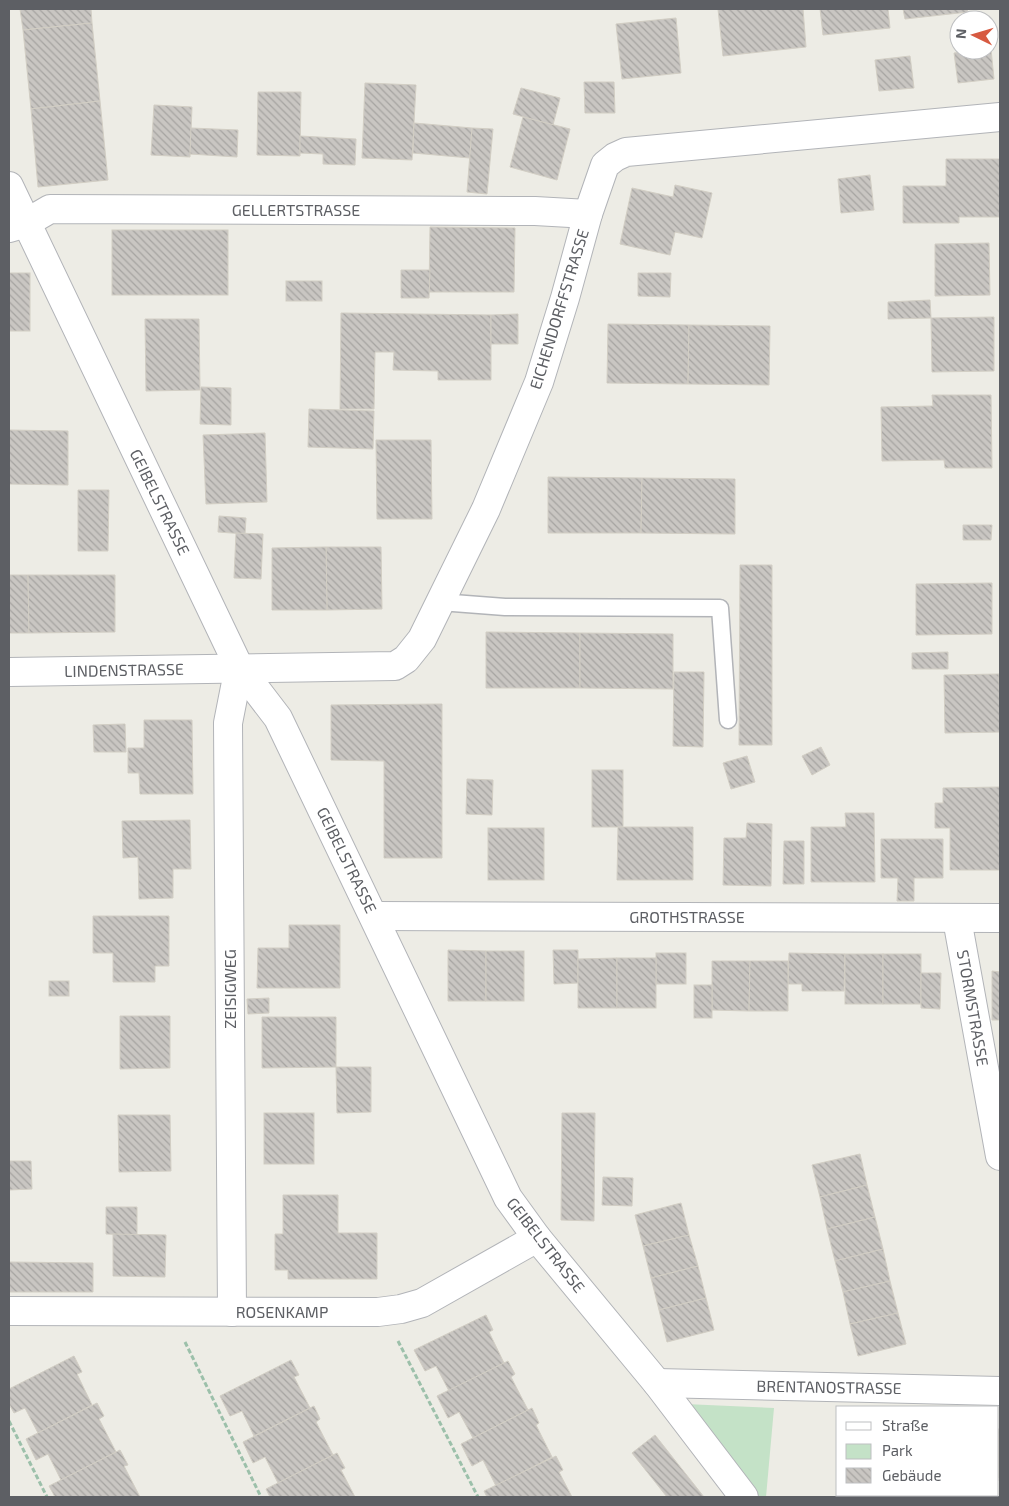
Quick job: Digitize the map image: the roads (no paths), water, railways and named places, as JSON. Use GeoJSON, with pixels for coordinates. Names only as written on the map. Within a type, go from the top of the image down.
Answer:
{"type":"FeatureCollection","features":[{"type":"Feature","properties":{"kind":"street","name":"EICHENDORFFSTRASSE"},"geometry":{"type":"LineString","coordinates":[[240,667],[395,666],[406,659],[422,639],[486,509],[539,382],[588,214],[605,165],[615,157],[626,152],[1000,117]]}},
{"type":"Feature","properties":{"kind":"street","name":"GEIBELSTRASSE"},"geometry":{"type":"LineString","coordinates":[[9,186],[18,225],[240,667],[278,718],[508,1198],[537,1238],[657,1383],[744,1497]]}},
{"type":"Feature","properties":{"kind":"street","name":"GELLERTSTRASSE"},"geometry":{"type":"LineString","coordinates":[[18,225],[50,209],[526,210],[588,214]]}},
{"type":"Feature","properties":{"kind":"street","name":"LINDENSTRASSE"},"geometry":{"type":"LineString","coordinates":[[9,672],[240,667]]}},
{"type":"Feature","properties":{"kind":"street","name":"ZEISIGWEG"},"geometry":{"type":"LineString","coordinates":[[232,1312],[228,723],[240,667]]}},
{"type":"Feature","properties":{"kind":"street","name":"GROTHSTRASSE"},"geometry":{"type":"LineString","coordinates":[[374,916],[1000,918]]}},
{"type":"Feature","properties":{"kind":"street","name":"STORMSTRASSE"},"geometry":{"type":"LineString","coordinates":[[957,918],[1000,1156]]}},
{"type":"Feature","properties":{"kind":"street","name":"ROSENKAMP"},"geometry":{"type":"LineString","coordinates":[[9,1312],[378,1312],[401,1309],[422,1303],[537,1238]]}},
{"type":"Feature","properties":{"kind":"street","name":"BRENTANOSTRASSE"},"geometry":{"type":"LineString","coordinates":[[657,1383],[1000,1391]]}},
{"type":"Feature","properties":{"kind":"lane"},"geometry":{"type":"LineString","coordinates":[[440,602],[505,607],[720,608],[728,720]]}}]}
